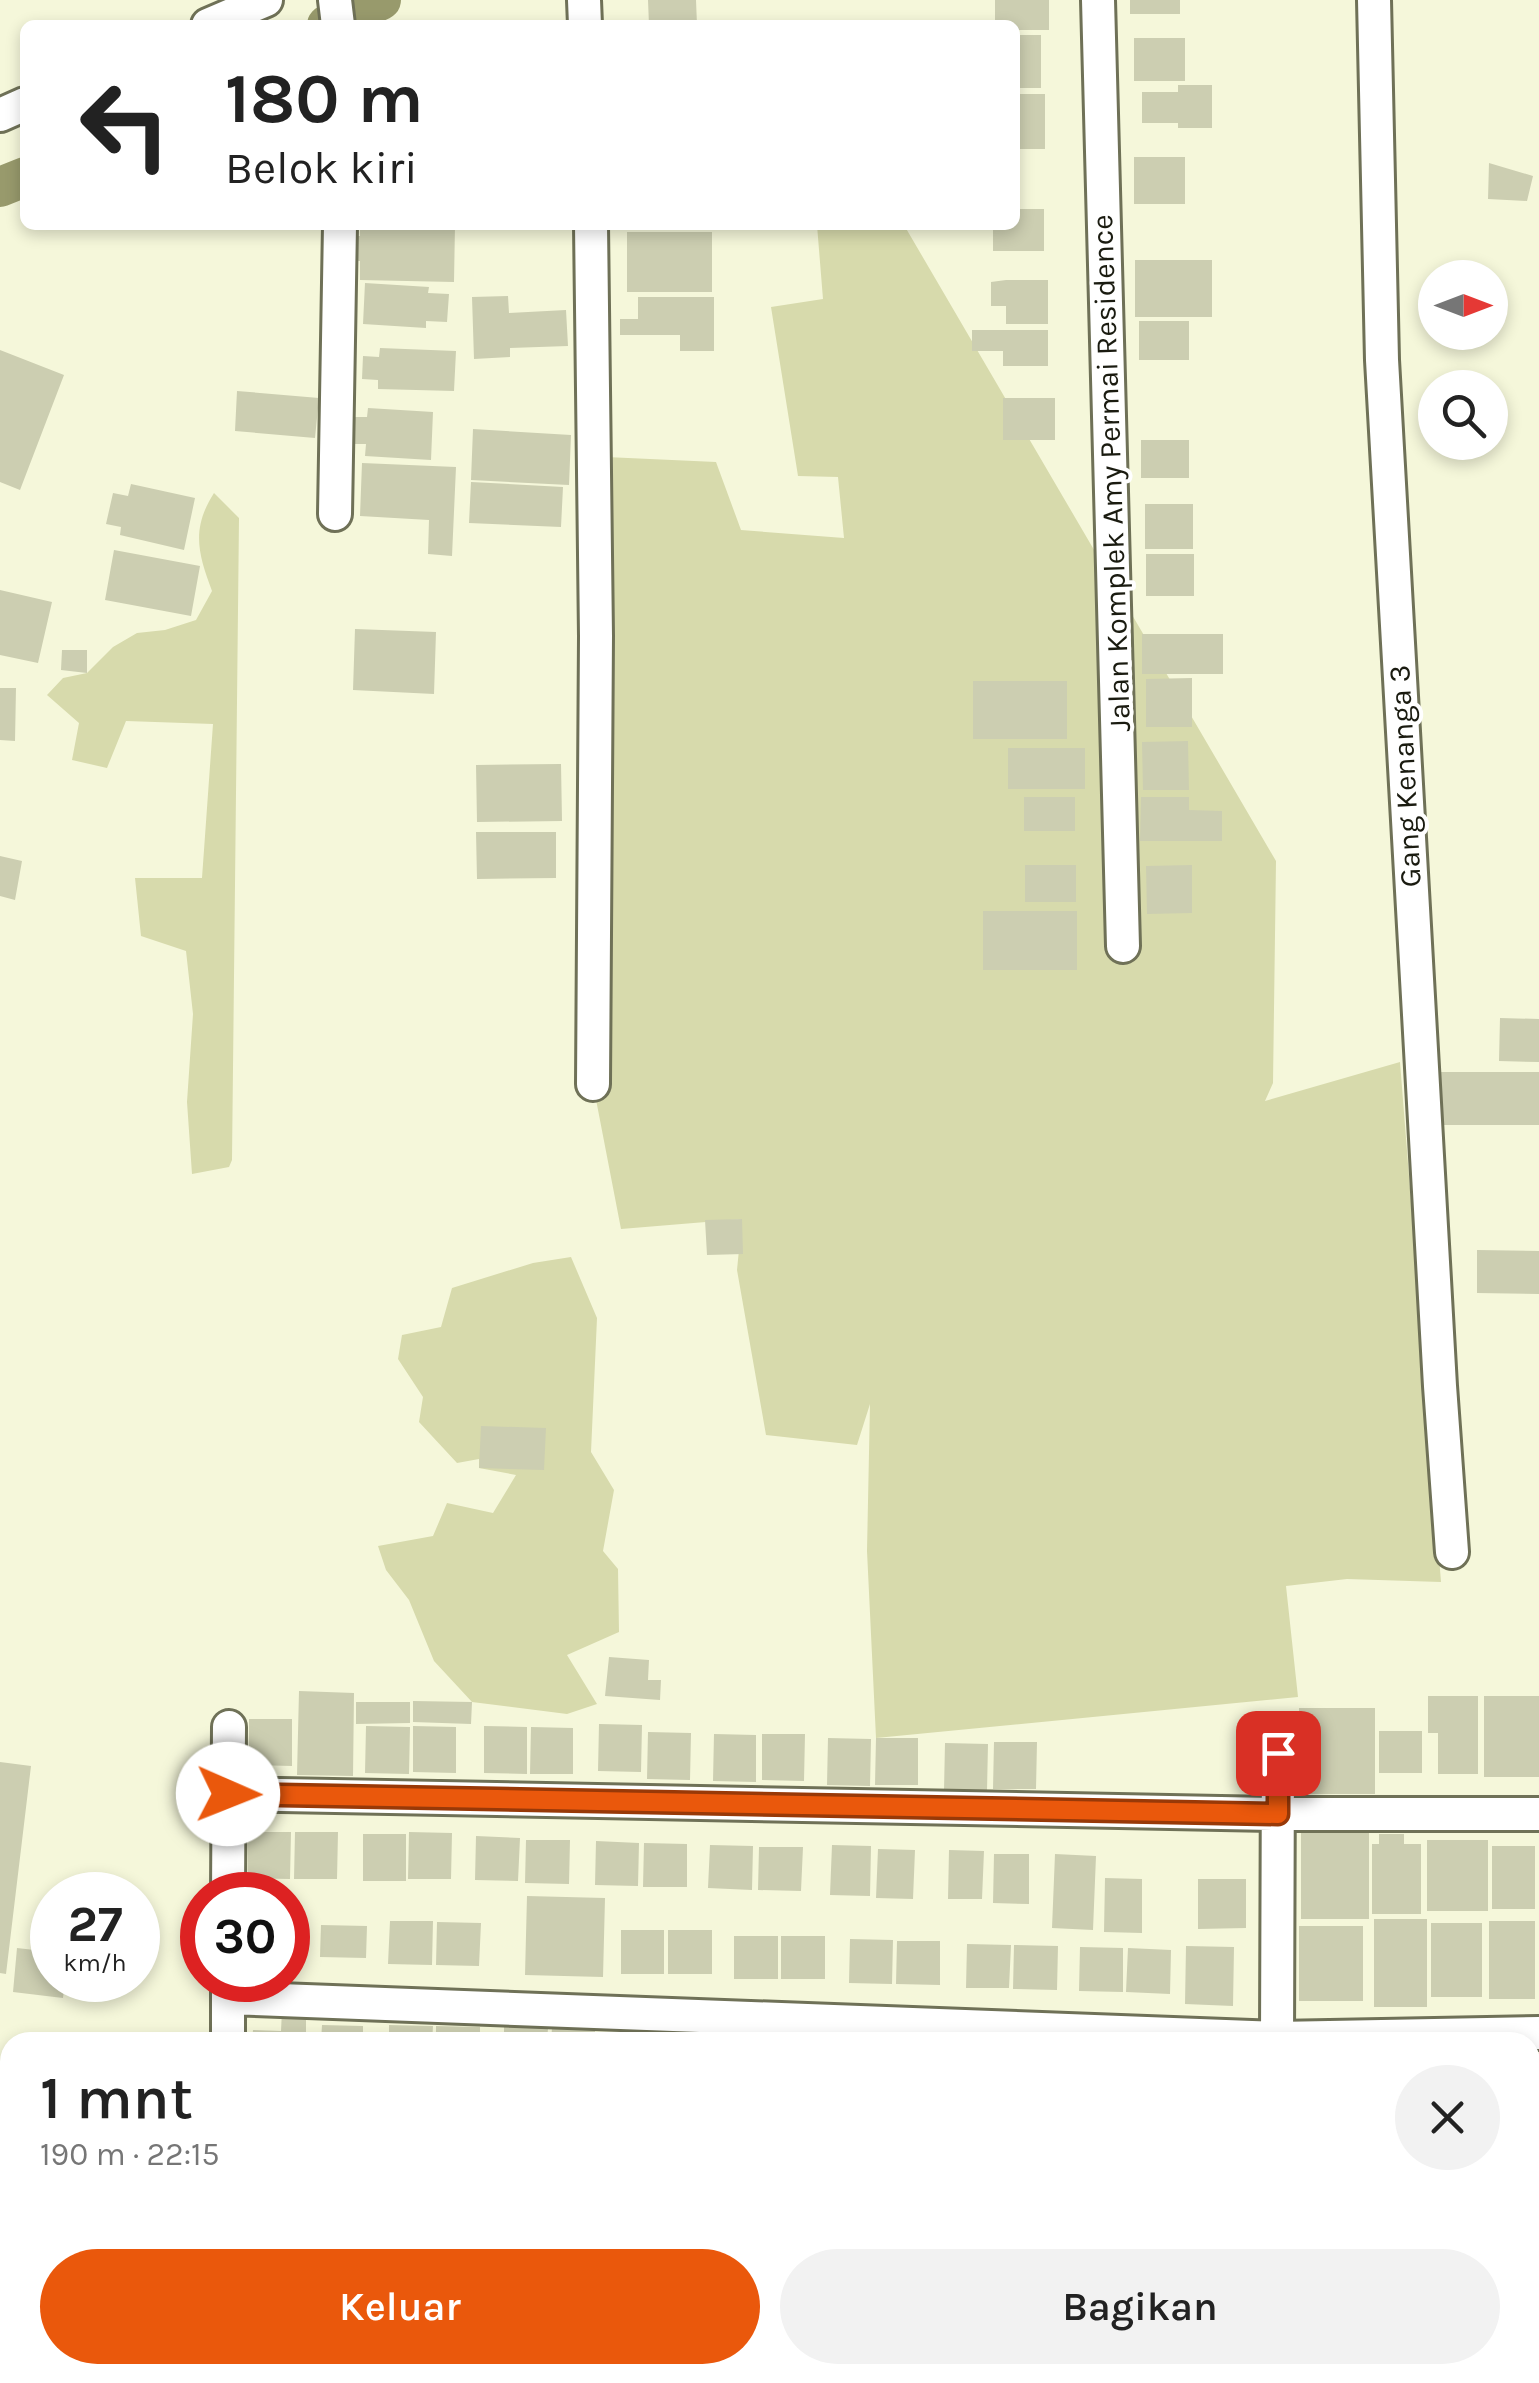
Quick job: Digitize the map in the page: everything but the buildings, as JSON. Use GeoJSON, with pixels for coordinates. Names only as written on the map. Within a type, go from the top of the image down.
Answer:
{"type":"FeatureCollection","features":[{"type":"Feature","properties":{"kind":"street"},"geometry":{"type":"LineString","coordinates":[[220,20],[266,0]]}},
{"type":"Feature","properties":{"kind":"street","name":"Jalan Komplek Amy Permai Residence"},"geometry":{"type":"LineString","coordinates":[[1098,0],[1123,946]]}},
{"type":"Feature","properties":{"kind":"street","name":"Gang Kenanga 3"},"geometry":{"type":"LineString","coordinates":[[1374,0],[1382,360],[1452,1552]]}},
{"type":"Feature","properties":{"kind":"street"},"geometry":{"type":"LineString","coordinates":[[335,514],[340,230]]}},
{"type":"Feature","properties":{"kind":"street"},"geometry":{"type":"LineString","coordinates":[[592,230],[596,636],[593,1084]]}},
{"type":"Feature","properties":{"kind":"street"},"geometry":{"type":"LineString","coordinates":[[228,1872],[229,1727]]}},
{"type":"Feature","properties":{"kind":"street"},"geometry":{"type":"LineString","coordinates":[[1277,2032],[1278,1753]]}},
{"type":"Feature","properties":{"kind":"street"},"geometry":{"type":"LineString","coordinates":[[228,1794],[1278,1814],[1539,1814]]}},
{"type":"Feature","properties":{"kind":"street"},"geometry":{"type":"LineString","coordinates":[[310,1993],[1112,2032]]}},
{"type":"Feature","properties":{"kind":"street"},"geometry":{"type":"LineString","coordinates":[[228,2002],[228,2032]]}},
{"type":"Feature","properties":{"kind":"green space"},"geometry":{"type":"Polygon","coordinates":[[[817,230],[907,230],[1276,861],[1273,1083],[1265,1101],[1400,1062],[1441,1582],[1347,1579],[1286,1586],[1298,1697],[876,1738],[867,1551],[870,1404],[857,1445],[766,1435],[737,1270],[742,1219],[621,1229],[593,1084],[606,457],[716,462],[741,530],[844,538],[838,477],[798,476],[771,307],[823,299],[817,230]]]}},
{"type":"Feature","properties":{"kind":"green space"},"geometry":{"type":"Polygon","coordinates":[[[214,493],[239,518],[232,1160],[229,1167],[192,1174],[187,1102],[193,1014],[186,951],[141,936],[135,878],[202,878],[213,724],[126,721],[107,768],[72,760],[79,723],[47,695],[63,678],[87,673],[113,647],[137,633],[165,630],[196,620],[212,591],[199,541],[202,518],[214,493]]]}},
{"type":"Feature","properties":{"kind":"green space"},"geometry":{"type":"Polygon","coordinates":[[[571,1257],[597,1318],[591,1452],[614,1490],[603,1551],[618,1569],[619,1632],[567,1655],[597,1704],[567,1714],[472,1702],[434,1661],[409,1600],[386,1570],[378,1546],[433,1536],[447,1503],[493,1513],[516,1475],[479,1468],[479,1459],[457,1463],[419,1422],[423,1397],[398,1359],[402,1335],[441,1327],[452,1288],[533,1263],[571,1257]]]}},
{"type":"Feature","properties":{"kind":"waterway"},"geometry":{"type":"LineString","coordinates":[[338,20],[381,0]]}},
{"type":"Feature","properties":{"kind":"waterway"},"geometry":{"type":"LineString","coordinates":[[0,187],[20,179]]}},
{"type":"Feature","properties":{"kind":"route"},"geometry":{"type":"LineString","coordinates":[[228,1794],[1278,1814],[1278,1753]]}}]}
